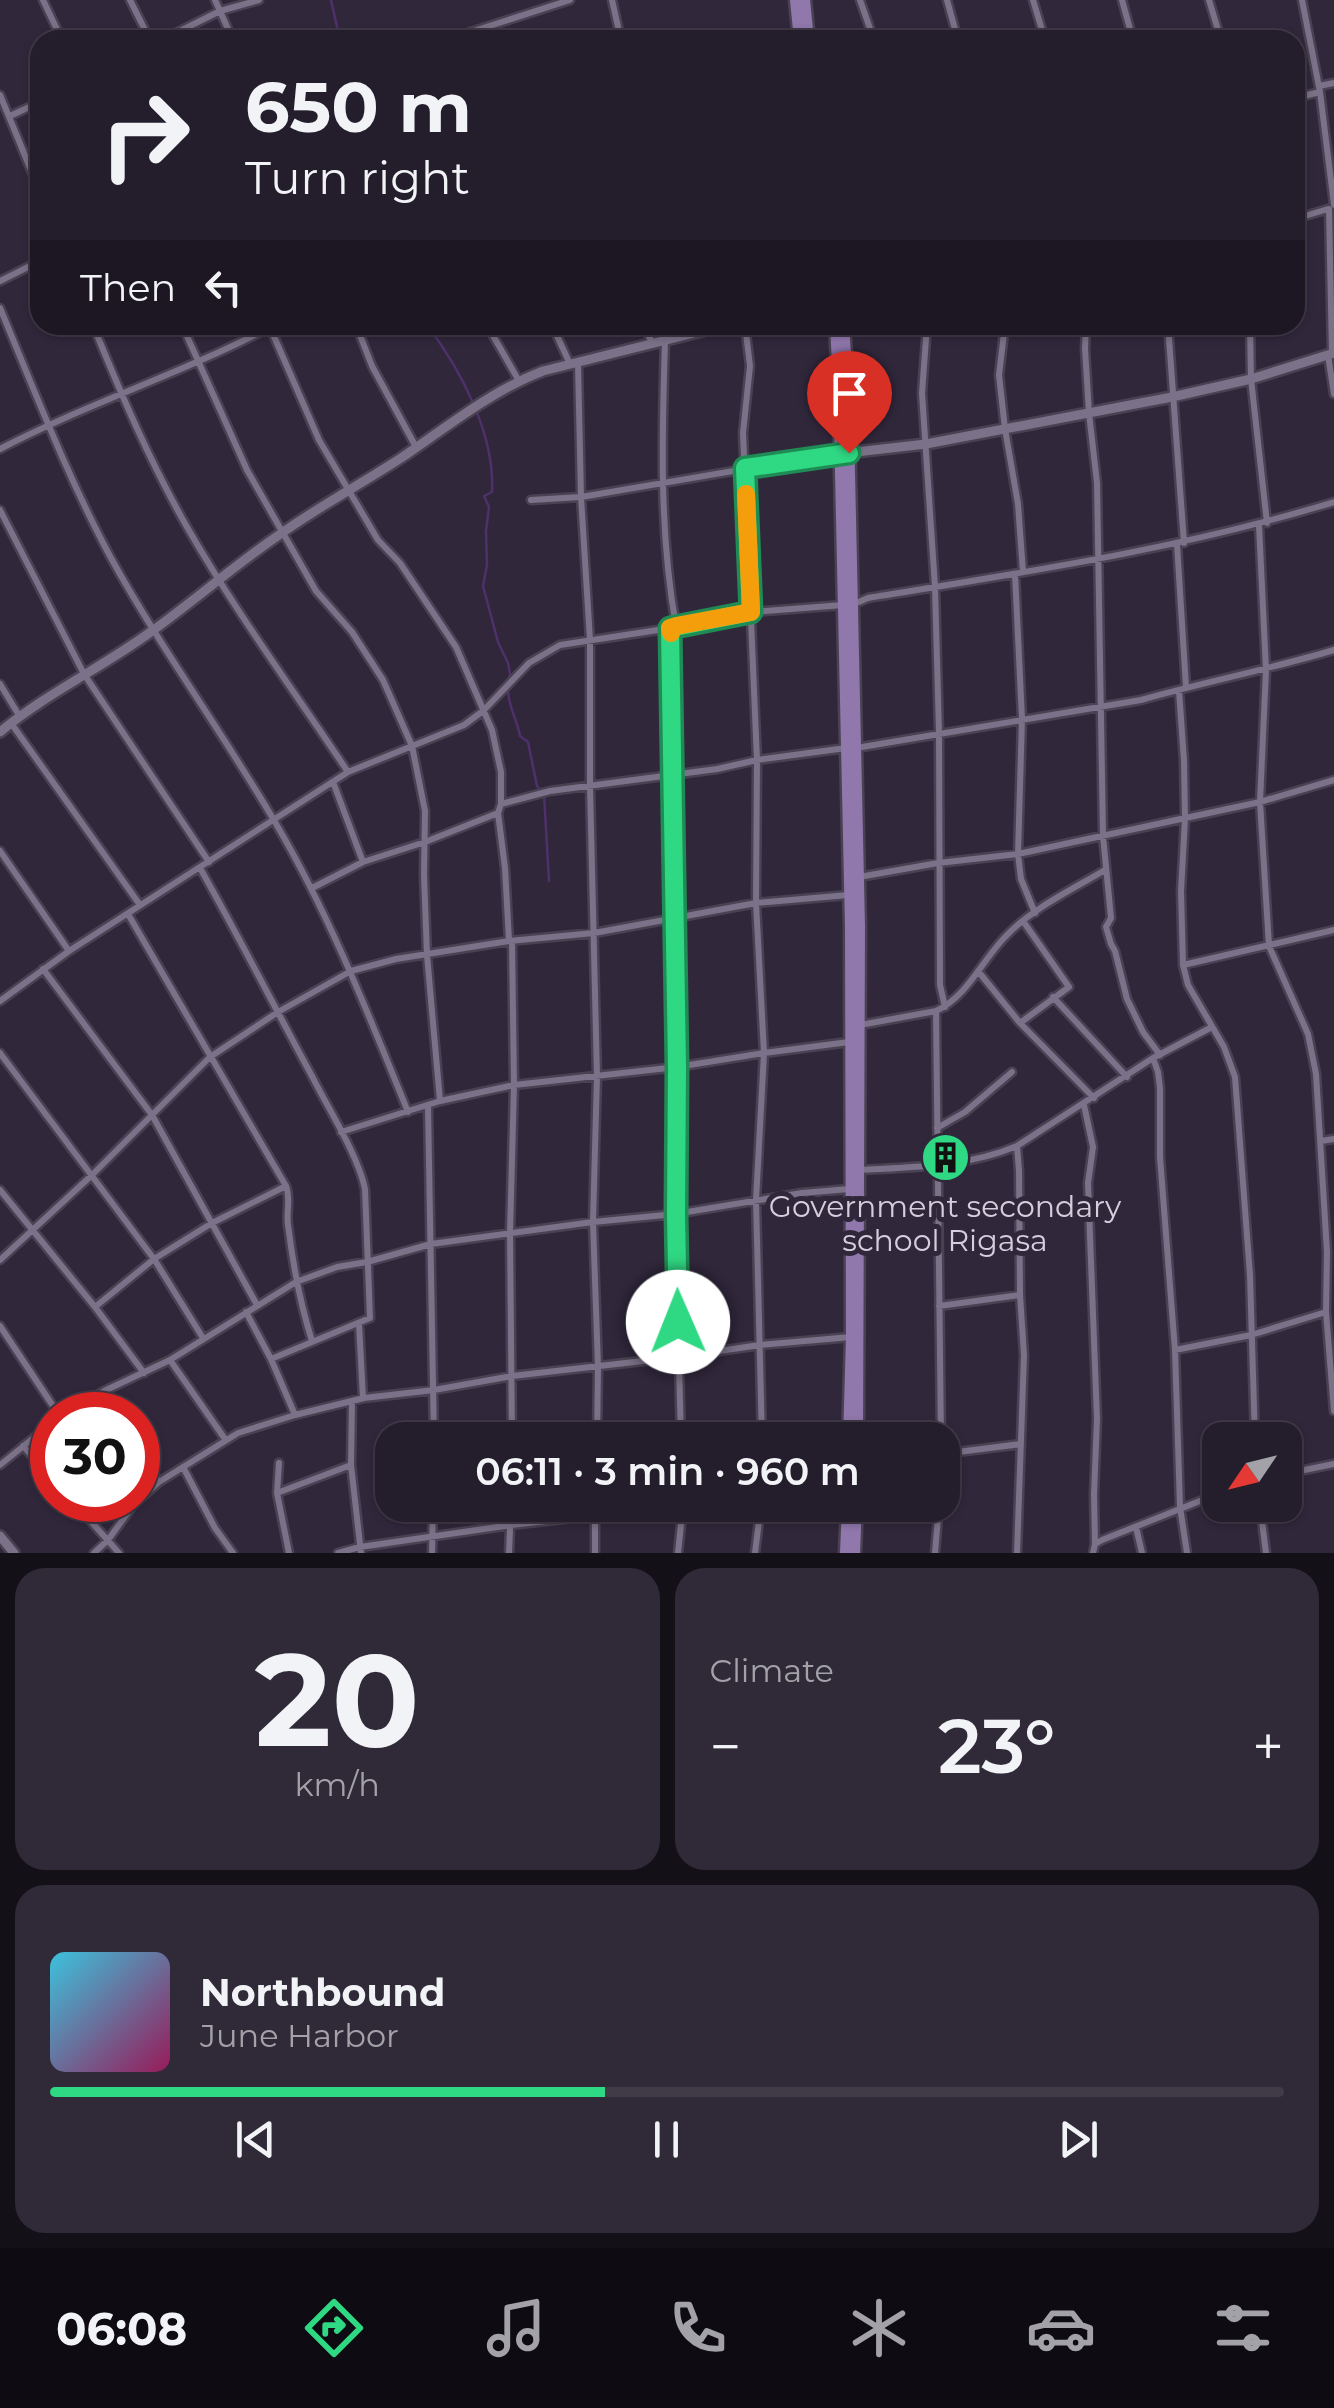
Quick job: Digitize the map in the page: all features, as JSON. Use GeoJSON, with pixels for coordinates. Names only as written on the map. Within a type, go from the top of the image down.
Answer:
{"type":"FeatureCollection","features":[{"type":"Feature","properties":{"kind":"main road"},"geometry":{"type":"LineString","coordinates":[[794,0],[798,30]]}},
{"type":"Feature","properties":{"kind":"main road"},"geometry":{"type":"LineString","coordinates":[[805,0],[808,30]]}},
{"type":"Feature","properties":{"kind":"main road"},"geometry":{"type":"LineString","coordinates":[[836,335],[844,453],[851,748],[849,1422]]}},
{"type":"Feature","properties":{"kind":"main road"},"geometry":{"type":"LineString","coordinates":[[844,453],[848,382],[845,335]]}},
{"type":"Feature","properties":{"kind":"main road"},"geometry":{"type":"LineString","coordinates":[[851,748],[859,877],[858,1422]]}},
{"type":"Feature","properties":{"kind":"main road"},"geometry":{"type":"LineString","coordinates":[[845,1553],[846,1522]]}},
{"type":"Feature","properties":{"kind":"main road"},"geometry":{"type":"LineString","coordinates":[[855,1553],[856,1522]]}},
{"type":"Feature","properties":{"kind":"street"},"geometry":{"type":"LineString","coordinates":[[43,0],[57,30]]}},
{"type":"Feature","properties":{"kind":"street"},"geometry":{"type":"LineString","coordinates":[[130,0],[145,30]]}},
{"type":"Feature","properties":{"kind":"street"},"geometry":{"type":"LineString","coordinates":[[215,0],[229,30]]}},
{"type":"Feature","properties":{"kind":"street"},"geometry":{"type":"LineString","coordinates":[[182,30],[220,11],[259,0]]}},
{"type":"Feature","properties":{"kind":"street"},"geometry":{"type":"LineString","coordinates":[[477,30],[570,0]]}},
{"type":"Feature","properties":{"kind":"street"},"geometry":{"type":"LineString","coordinates":[[612,0],[619,30]]}},
{"type":"Feature","properties":{"kind":"street"},"geometry":{"type":"LineString","coordinates":[[860,0],[870,30]]}},
{"type":"Feature","properties":{"kind":"street"},"geometry":{"type":"LineString","coordinates":[[947,0],[955,30]]}},
{"type":"Feature","properties":{"kind":"street"},"geometry":{"type":"LineString","coordinates":[[1032,0],[1042,30]]}},
{"type":"Feature","properties":{"kind":"street"},"geometry":{"type":"LineString","coordinates":[[1122,0],[1130,30]]}},
{"type":"Feature","properties":{"kind":"street"},"geometry":{"type":"LineString","coordinates":[[1209,0],[1218,30]]}},
{"type":"Feature","properties":{"kind":"street"},"geometry":{"type":"LineString","coordinates":[[1302,0],[1319,89],[1332,207],[1334,394]]}},
{"type":"Feature","properties":{"kind":"street"},"geometry":{"type":"LineString","coordinates":[[1305,94],[1334,83]]}},
{"type":"Feature","properties":{"kind":"street"},"geometry":{"type":"LineString","coordinates":[[0,95],[30,167]]}},
{"type":"Feature","properties":{"kind":"street"},"geometry":{"type":"LineString","coordinates":[[10,116],[30,107]]}},
{"type":"Feature","properties":{"kind":"street"},"geometry":{"type":"LineString","coordinates":[[1305,216],[1332,207]]}},
{"type":"Feature","properties":{"kind":"street"},"geometry":{"type":"LineString","coordinates":[[0,281],[30,266]]}},
{"type":"Feature","properties":{"kind":"street"},"geometry":{"type":"LineString","coordinates":[[0,308],[96,528],[152,631],[274,820],[312,888],[351,971],[408,1112]]}},
{"type":"Feature","properties":{"kind":"street"},"geometry":{"type":"LineString","coordinates":[[97,335],[152,460],[187,527],[348,772]]}},
{"type":"Feature","properties":{"kind":"street"},"geometry":{"type":"LineString","coordinates":[[186,335],[247,470],[316,591],[352,632],[383,680],[412,746],[425,811],[427,955],[440,1101]]}},
{"type":"Feature","properties":{"kind":"street"},"geometry":{"type":"LineString","coordinates":[[0,449],[253,335]]}},
{"type":"Feature","properties":{"kind":"street"},"geometry":{"type":"LineString","coordinates":[[275,335],[319,440],[378,540],[400,563],[456,647],[496,747],[501,772],[498,814],[511,941],[512,1422]]}},
{"type":"Feature","properties":{"kind":"street"},"geometry":{"type":"LineString","coordinates":[[360,335],[416,448]]}},
{"type":"Feature","properties":{"kind":"street"},"geometry":{"type":"LineString","coordinates":[[493,335],[518,381]]}},
{"type":"Feature","properties":{"kind":"street"},"geometry":{"type":"LineString","coordinates":[[558,335],[574,364],[590,640],[597,1076],[592,1222],[597,1422]]}},
{"type":"Feature","properties":{"kind":"street"},"geometry":{"type":"LineString","coordinates":[[648,335],[653,344]]}},
{"type":"Feature","properties":{"kind":"street"},"geometry":{"type":"LineString","coordinates":[[0,732],[152,631],[282,532],[518,381],[543,371],[687,335]]}},
{"type":"Feature","properties":{"kind":"street"},"geometry":{"type":"LineString","coordinates":[[746,335],[750,366],[742,433],[757,760],[756,904],[764,1053],[756,1200],[762,1422]]}},
{"type":"Feature","properties":{"kind":"street"},"geometry":{"type":"LineString","coordinates":[[926,335],[922,393],[934,587],[940,985],[945,1006]]}},
{"type":"Feature","properties":{"kind":"street"},"geometry":{"type":"LineString","coordinates":[[1004,335],[999,374],[1018,504],[1022,719],[1018,854],[1021,879],[1035,913]]}},
{"type":"Feature","properties":{"kind":"street"},"geometry":{"type":"LineString","coordinates":[[1086,335],[1097,483],[1102,836],[1111,918],[1106,927],[1127,999],[1156,1057],[1158,1072],[1180,1507],[1187,1553]]}},
{"type":"Feature","properties":{"kind":"street"},"geometry":{"type":"LineString","coordinates":[[1169,335],[1181,544],[1183,965],[1188,984],[1224,1046],[1238,1101],[1250,1275],[1254,1422]]}},
{"type":"Feature","properties":{"kind":"street"},"geometry":{"type":"LineString","coordinates":[[1250,335],[1263,524],[1266,670],[1260,802],[1269,946],[1308,1034],[1316,1074],[1334,1411]]}},
{"type":"Feature","properties":{"kind":"street"},"geometry":{"type":"LineString","coordinates":[[664,341],[661,483],[673,628],[680,1422]]}},
{"type":"Feature","properties":{"kind":"street"},"geometry":{"type":"LineString","coordinates":[[531,500],[581,497],[745,468],[926,444],[1251,380],[1331,354]]}},
{"type":"Feature","properties":{"kind":"street"},"geometry":{"type":"LineString","coordinates":[[1,999],[348,772],[446,733],[482,711],[516,675],[560,646],[751,612],[849,604],[1099,560],[1263,524],[1334,502]]}},
{"type":"Feature","properties":{"kind":"street"},"geometry":{"type":"LineString","coordinates":[[0,510],[84,674],[209,862]]}},
{"type":"Feature","properties":{"kind":"street"},"geometry":{"type":"LineString","coordinates":[[501,804],[550,791],[717,769],[1102,708],[1334,650]]}},
{"type":"Feature","properties":{"kind":"street"},"geometry":{"type":"LineString","coordinates":[[0,684],[15,720],[140,906]]}},
{"type":"Feature","properties":{"kind":"street"},"geometry":{"type":"LineString","coordinates":[[859,877],[1018,854],[1260,802],[1334,780]]}},
{"type":"Feature","properties":{"kind":"street"},"geometry":{"type":"LineString","coordinates":[[333,782],[363,862]]}},
{"type":"Feature","properties":{"kind":"street"},"geometry":{"type":"LineString","coordinates":[[312,888],[363,862],[498,814]]}},
{"type":"Feature","properties":{"kind":"street"},"geometry":{"type":"LineString","coordinates":[[0,851],[69,951]]}},
{"type":"Feature","properties":{"kind":"street"},"geometry":{"type":"LineString","coordinates":[[200,868],[363,1179],[370,1318],[271,1359]]}},
{"type":"Feature","properties":{"kind":"street"},"geometry":{"type":"LineString","coordinates":[[860,1025],[945,1006],[960,994],[1007,934],[1105,870]]}},
{"type":"Feature","properties":{"kind":"street"},"geometry":{"type":"LineString","coordinates":[[0,1260],[210,1057],[278,1012],[351,971],[370,964],[511,941],[594,933],[756,904],[850,895]]}},
{"type":"Feature","properties":{"kind":"street"},"geometry":{"type":"LineString","coordinates":[[128,914],[286,1186],[296,1282],[312,1342]]}},
{"type":"Feature","properties":{"kind":"street"},"geometry":{"type":"LineString","coordinates":[[1020,1022],[1069,987],[1023,921]]}},
{"type":"Feature","properties":{"kind":"street"},"geometry":{"type":"LineString","coordinates":[[1183,965],[1334,930]]}},
{"type":"Feature","properties":{"kind":"street"},"geometry":{"type":"LineString","coordinates":[[43,969],[152,1115],[257,1306]]}},
{"type":"Feature","properties":{"kind":"street"},"geometry":{"type":"LineString","coordinates":[[978,971],[1020,1022],[1094,1098]]}},
{"type":"Feature","properties":{"kind":"street"},"geometry":{"type":"LineString","coordinates":[[1053,997],[1127,1077]]}},
{"type":"Feature","properties":{"kind":"street"},"geometry":{"type":"LineString","coordinates":[[936,1011],[941,1422]]}},
{"type":"Feature","properties":{"kind":"street"},"geometry":{"type":"LineString","coordinates":[[860,1170],[949,1165],[1001,1153],[1212,1026]]}},
{"type":"Feature","properties":{"kind":"street"},"geometry":{"type":"LineString","coordinates":[[341,1132],[440,1101],[514,1085],[850,1042]]}},
{"type":"Feature","properties":{"kind":"street"},"geometry":{"type":"LineString","coordinates":[[0,1053],[154,1259],[204,1338]]}},
{"type":"Feature","properties":{"kind":"street"},"geometry":{"type":"LineString","coordinates":[[936,1128],[965,1112],[1012,1072]]}},
{"type":"Feature","properties":{"kind":"street"},"geometry":{"type":"LineString","coordinates":[[1084,1105],[1093,1147],[1088,1183],[1098,1419],[1094,1549],[1202,1499]]}},
{"type":"Feature","properties":{"kind":"street"},"geometry":{"type":"LineString","coordinates":[[428,1106],[434,1422]]}},
{"type":"Feature","properties":{"kind":"street"},"geometry":{"type":"LineString","coordinates":[[1321,1141],[1334,1139]]}},
{"type":"Feature","properties":{"kind":"street"},"geometry":{"type":"LineString","coordinates":[[1016,1146],[1024,1354],[1017,1553]]}},
{"type":"Feature","properties":{"kind":"street"},"geometry":{"type":"LineString","coordinates":[[95,1307],[154,1259],[212,1223],[286,1186]]}},
{"type":"Feature","properties":{"kind":"street"},"geometry":{"type":"LineString","coordinates":[[104,1391],[170,1360],[296,1282],[337,1267],[432,1244],[676,1214],[802,1192],[851,1189]]}},
{"type":"Feature","properties":{"kind":"street"},"geometry":{"type":"LineString","coordinates":[[0,1190],[144,1374]]}},
{"type":"Feature","properties":{"kind":"street"},"geometry":{"type":"LineString","coordinates":[[939,1306],[1020,1295]]}},
{"type":"Feature","properties":{"kind":"street"},"geometry":{"type":"LineString","coordinates":[[246,1312],[295,1415]]}},
{"type":"Feature","properties":{"kind":"street"},"geometry":{"type":"LineString","coordinates":[[1174,1350],[1251,1335],[1326,1312]]}},
{"type":"Feature","properties":{"kind":"street"},"geometry":{"type":"LineString","coordinates":[[358,1324],[364,1398]]}},
{"type":"Feature","properties":{"kind":"street"},"geometry":{"type":"LineString","coordinates":[[0,1326],[46,1392]]}},
{"type":"Feature","properties":{"kind":"street"},"geometry":{"type":"LineString","coordinates":[[160,1481],[238,1432],[364,1398],[512,1376],[851,1336]]}},
{"type":"Feature","properties":{"kind":"street"},"geometry":{"type":"LineString","coordinates":[[170,1360],[225,1440]]}},
{"type":"Feature","properties":{"kind":"street"},"geometry":{"type":"LineString","coordinates":[[352,1401],[351,1465],[360,1550]]}},
{"type":"Feature","properties":{"kind":"street"},"geometry":{"type":"LineString","coordinates":[[2,1460],[30,1440]]}},
{"type":"Feature","properties":{"kind":"street"},"geometry":{"type":"LineString","coordinates":[[960,1452],[1021,1444]]}},
{"type":"Feature","properties":{"kind":"street"},"geometry":{"type":"LineString","coordinates":[[23,1445],[30,1453]]}},
{"type":"Feature","properties":{"kind":"street"},"geometry":{"type":"LineString","coordinates":[[279,1463],[277,1493],[289,1553]]}},
{"type":"Feature","properties":{"kind":"street"},"geometry":{"type":"LineString","coordinates":[[1302,1471],[1334,1464]]}},
{"type":"Feature","properties":{"kind":"street"},"geometry":{"type":"LineString","coordinates":[[277,1493],[351,1465]]}},
{"type":"Feature","properties":{"kind":"street"},"geometry":{"type":"LineString","coordinates":[[182,1467],[233,1553]]}},
{"type":"Feature","properties":{"kind":"street"},"geometry":{"type":"LineString","coordinates":[[92,1522],[119,1553]]}},
{"type":"Feature","properties":{"kind":"street"},"geometry":{"type":"LineString","coordinates":[[94,1553],[121,1522]]}},
{"type":"Feature","properties":{"kind":"street"},"geometry":{"type":"LineString","coordinates":[[432,1553],[433,1522]]}},
{"type":"Feature","properties":{"kind":"street"},"geometry":{"type":"LineString","coordinates":[[338,1553],[536,1522]]}},
{"type":"Feature","properties":{"kind":"street"},"geometry":{"type":"LineString","coordinates":[[595,1522],[595,1553]]}},
{"type":"Feature","properties":{"kind":"street"},"geometry":{"type":"LineString","coordinates":[[678,1553],[683,1522]]}},
{"type":"Feature","properties":{"kind":"street"},"geometry":{"type":"LineString","coordinates":[[755,1553],[759,1522]]}},
{"type":"Feature","properties":{"kind":"street"},"geometry":{"type":"LineString","coordinates":[[935,1553],[938,1522]]}},
{"type":"Feature","properties":{"kind":"street"},"geometry":{"type":"LineString","coordinates":[[1262,1522],[1266,1553]]}},
{"type":"Feature","properties":{"kind":"street"},"geometry":{"type":"LineString","coordinates":[[510,1553],[511,1525]]}},
{"type":"Feature","properties":{"kind":"street"},"geometry":{"type":"LineString","coordinates":[[1136,1527],[1142,1553]]}},
{"type":"Feature","properties":{"kind":"street"},"geometry":{"type":"LineString","coordinates":[[0,1536],[13,1553]]}},
{"type":"Feature","properties":{"kind":"waterway"},"geometry":{"type":"LineString","coordinates":[[331,0],[338,30]]}},
{"type":"Feature","properties":{"kind":"waterway"},"geometry":{"type":"LineString","coordinates":[[434,335],[463,382],[488,448],[492,492],[484,496],[489,507],[483,586],[498,642],[508,663],[509,681]]}},
{"type":"Feature","properties":{"kind":"waterway"},"geometry":{"type":"LineString","coordinates":[[508,689],[520,736],[528,742],[537,786],[544,794],[549,881]]}},
{"type":"Feature","properties":{"kind":"slow traffic"},"geometry":{"type":"LineString","coordinates":[[671,633],[670,628],[676,626],[751,612],[746,494]]}},
{"type":"Feature","properties":{"kind":"place","name":"Government secondary school Rigasa"},"geometry":{"type":"Point","coordinates":[945,1158]}},
{"type":"Feature","properties":{"kind":"route"},"geometry":{"type":"LineString","coordinates":[[678,1322],[670,628],[751,612],[745,468],[849,453]]}}]}
